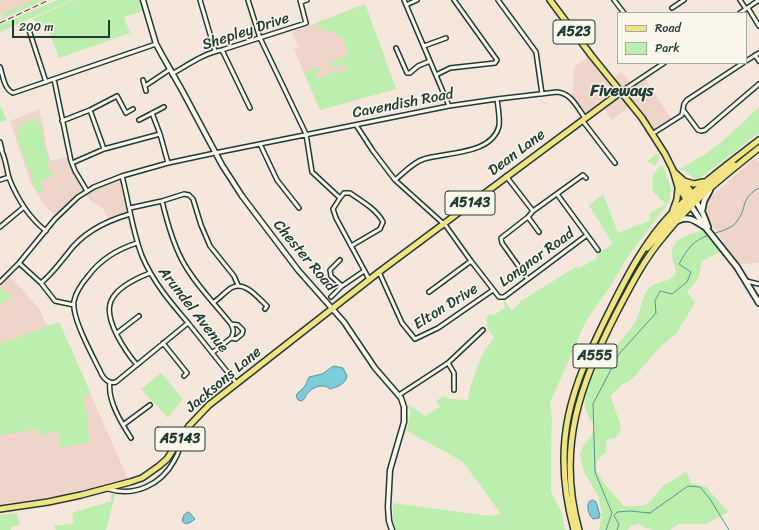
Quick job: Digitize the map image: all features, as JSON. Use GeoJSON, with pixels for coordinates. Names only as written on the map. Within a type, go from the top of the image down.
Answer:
{"type":"FeatureCollection","features":[{"type":"Feature","properties":{"kind":"main road","name":"A523"},"geometry":{"type":"LineString","coordinates":[[550,0],[591,55],[622,91],[640,115],[674,171],[678,187],[691,199]]}},
{"type":"Feature","properties":{"kind":"main road","name":"Dean Lane"},"geometry":{"type":"LineString","coordinates":[[332,308],[443,223],[622,91]]}},
{"type":"Feature","properties":{"kind":"main road","name":"A555"},"geometry":{"type":"LineString","coordinates":[[579,530],[571,491],[571,454],[575,417],[584,384],[599,348],[629,288],[652,252],[677,221],[704,182],[759,140]]}},
{"type":"Feature","properties":{"kind":"main road","name":"A555"},"geometry":{"type":"LineString","coordinates":[[574,530],[565,492],[564,473],[565,432],[569,409],[578,382],[593,346],[623,284],[657,230],[671,214],[691,199],[712,187],[759,148]]}},
{"type":"Feature","properties":{"kind":"main road"},"geometry":{"type":"LineString","coordinates":[[640,256],[691,199],[728,168],[752,154]]}},
{"type":"Feature","properties":{"kind":"main road","name":"A523"},"geometry":{"type":"LineString","coordinates":[[674,171],[683,180],[691,199]]}},
{"type":"Feature","properties":{"kind":"main road"},"geometry":{"type":"LineString","coordinates":[[674,171],[708,229],[737,267],[759,303]]}},
{"type":"Feature","properties":{"kind":"main road"},"geometry":{"type":"LineString","coordinates":[[683,180],[694,184],[704,182]]}},
{"type":"Feature","properties":{"kind":"main road"},"geometry":{"type":"LineString","coordinates":[[671,214],[677,199],[678,187]]}},
{"type":"Feature","properties":{"kind":"main road"},"geometry":{"type":"LineString","coordinates":[[708,229],[702,206],[712,187]]}},
{"type":"Feature","properties":{"kind":"main road"},"geometry":{"type":"LineString","coordinates":[[691,199],[703,214]]}},
{"type":"Feature","properties":{"kind":"main road"},"geometry":{"type":"LineString","coordinates":[[677,221],[690,218],[708,229]]}},
{"type":"Feature","properties":{"kind":"main road","name":"Jacksons Lane"},"geometry":{"type":"LineString","coordinates":[[0,509],[48,502],[107,488],[130,482],[151,472],[167,459],[198,416],[332,308]]}},
{"type":"Feature","properties":{"kind":"street","name":"Chester Road"},"geometry":{"type":"LineString","coordinates":[[143,0],[156,44],[215,153],[242,196],[298,270],[344,322],[375,368],[398,395],[404,408],[404,415],[402,430],[390,470],[388,510],[392,530]]}},
{"type":"Feature","properties":{"kind":"street"},"geometry":{"type":"LineString","coordinates":[[200,0],[215,51]]}},
{"type":"Feature","properties":{"kind":"street"},"geometry":{"type":"LineString","coordinates":[[248,0],[260,38],[306,134],[312,172],[340,198]]}},
{"type":"Feature","properties":{"kind":"street"},"geometry":{"type":"LineString","coordinates":[[301,1],[308,0]]}},
{"type":"Feature","properties":{"kind":"street"},"geometry":{"type":"LineString","coordinates":[[404,0],[449,106]]}},
{"type":"Feature","properties":{"kind":"street"},"geometry":{"type":"LineString","coordinates":[[406,5],[417,0]]}},
{"type":"Feature","properties":{"kind":"street"},"geometry":{"type":"LineString","coordinates":[[436,76],[450,68],[495,63],[497,60],[454,0]]}},
{"type":"Feature","properties":{"kind":"street"},"geometry":{"type":"LineString","coordinates":[[498,0],[536,52],[542,94]]}},
{"type":"Feature","properties":{"kind":"street"},"geometry":{"type":"LineString","coordinates":[[615,0],[623,12]]}},
{"type":"Feature","properties":{"kind":"street"},"geometry":{"type":"LineString","coordinates":[[672,8],[684,0]]}},
{"type":"Feature","properties":{"kind":"street"},"geometry":{"type":"LineString","coordinates":[[740,0],[759,26]]}},
{"type":"Feature","properties":{"kind":"street"},"geometry":{"type":"LineString","coordinates":[[741,12],[759,0]]}},
{"type":"Feature","properties":{"kind":"street","name":"Shepley Drive"},"geometry":{"type":"LineString","coordinates":[[145,86],[215,51],[306,23],[301,1]]}},
{"type":"Feature","properties":{"kind":"street"},"geometry":{"type":"LineString","coordinates":[[29,30],[46,82]]}},
{"type":"Feature","properties":{"kind":"street"},"geometry":{"type":"LineString","coordinates":[[424,46],[446,38]]}},
{"type":"Feature","properties":{"kind":"street"},"geometry":{"type":"LineString","coordinates":[[0,67],[6,86],[9,91],[14,93],[156,44]]}},
{"type":"Feature","properties":{"kind":"street"},"geometry":{"type":"LineString","coordinates":[[396,48],[407,73],[410,73],[418,66],[430,61]]}},
{"type":"Feature","properties":{"kind":"street"},"geometry":{"type":"LineString","coordinates":[[222,50],[250,108]]}},
{"type":"Feature","properties":{"kind":"street"},"geometry":{"type":"LineString","coordinates":[[747,60],[759,52]]}},
{"type":"Feature","properties":{"kind":"street"},"geometry":{"type":"LineString","coordinates":[[755,55],[759,61]]}},
{"type":"Feature","properties":{"kind":"street"},"geometry":{"type":"LineString","coordinates":[[622,91],[662,64]]}},
{"type":"Feature","properties":{"kind":"street"},"geometry":{"type":"LineString","coordinates":[[652,134],[682,115],[684,104],[687,100],[741,64]]}},
{"type":"Feature","properties":{"kind":"street"},"geometry":{"type":"LineString","coordinates":[[54,79],[72,163],[87,191]]}},
{"type":"Feature","properties":{"kind":"street"},"geometry":{"type":"LineString","coordinates":[[143,80],[146,91]]}},
{"type":"Feature","properties":{"kind":"street"},"geometry":{"type":"LineString","coordinates":[[684,110],[698,130],[705,130],[759,84]]}},
{"type":"Feature","properties":{"kind":"street","name":"Cavendish Road"},"geometry":{"type":"LineString","coordinates":[[0,282],[19,263],[62,212],[87,191],[122,176],[168,163],[449,106],[557,92],[566,94],[571,99],[584,119]]}},
{"type":"Feature","properties":{"kind":"street"},"geometry":{"type":"LineString","coordinates":[[62,121],[90,110],[117,96],[124,114],[133,109]]}},
{"type":"Feature","properties":{"kind":"street"},"geometry":{"type":"LineString","coordinates":[[395,180],[415,162],[472,150],[487,142],[494,136],[498,128],[499,122],[497,99]]}},
{"type":"Feature","properties":{"kind":"street"},"geometry":{"type":"LineString","coordinates":[[139,120],[164,107]]}},
{"type":"Feature","properties":{"kind":"street"},"geometry":{"type":"LineString","coordinates":[[90,110],[104,149]]}},
{"type":"Feature","properties":{"kind":"street"},"geometry":{"type":"LineString","coordinates":[[152,113],[160,134],[168,163]]}},
{"type":"Feature","properties":{"kind":"street"},"geometry":{"type":"LineString","coordinates":[[584,119],[615,163]]}},
{"type":"Feature","properties":{"kind":"street"},"geometry":{"type":"LineString","coordinates":[[356,125],[395,180],[443,223],[493,290]]}},
{"type":"Feature","properties":{"kind":"street"},"geometry":{"type":"LineString","coordinates":[[72,163],[104,149],[160,134]]}},
{"type":"Feature","properties":{"kind":"street"},"geometry":{"type":"LineString","coordinates":[[0,142],[9,177],[24,207],[35,222],[46,231]]}},
{"type":"Feature","properties":{"kind":"street"},"geometry":{"type":"LineString","coordinates":[[260,144],[277,180],[299,208]]}},
{"type":"Feature","properties":{"kind":"street"},"geometry":{"type":"LineString","coordinates":[[0,148],[3,154]]}},
{"type":"Feature","properties":{"kind":"street"},"geometry":{"type":"LineString","coordinates":[[527,278],[502,243],[501,238],[528,218],[533,211],[583,175],[586,178]]}},
{"type":"Feature","properties":{"kind":"street","name":"Arundel Avenue"},"geometry":{"type":"LineString","coordinates":[[122,176],[137,243],[150,273],[162,291],[237,384]]}},
{"type":"Feature","properties":{"kind":"street"},"geometry":{"type":"LineString","coordinates":[[506,176],[533,211]]}},
{"type":"Feature","properties":{"kind":"street"},"geometry":{"type":"LineString","coordinates":[[0,180],[9,177]]}},
{"type":"Feature","properties":{"kind":"street"},"geometry":{"type":"LineString","coordinates":[[351,246],[380,229],[383,222],[375,212],[350,193],[344,194],[333,209],[336,218],[364,271],[369,279]]}},
{"type":"Feature","properties":{"kind":"street"},"geometry":{"type":"LineString","coordinates":[[130,208],[162,201],[184,194],[189,195],[193,199],[201,225],[210,246],[234,276],[238,285]]}},
{"type":"Feature","properties":{"kind":"street"},"geometry":{"type":"LineString","coordinates":[[557,194],[598,250]]}},
{"type":"Feature","properties":{"kind":"street"},"geometry":{"type":"LineString","coordinates":[[162,201],[169,230],[182,261],[196,281],[234,328],[234,333],[231,338],[212,354]]}},
{"type":"Feature","properties":{"kind":"street"},"geometry":{"type":"LineString","coordinates":[[0,227],[24,207]]}},
{"type":"Feature","properties":{"kind":"street"},"geometry":{"type":"LineString","coordinates":[[41,283],[54,271],[68,252],[85,235],[104,223],[130,214]]}},
{"type":"Feature","properties":{"kind":"street"},"geometry":{"type":"LineString","coordinates":[[528,218],[539,232]]}},
{"type":"Feature","properties":{"kind":"street","name":"Longnor Road"},"geometry":{"type":"LineString","coordinates":[[493,290],[499,297],[504,297],[527,278],[587,235]]}},
{"type":"Feature","properties":{"kind":"street"},"geometry":{"type":"LineString","coordinates":[[137,243],[116,251],[100,263],[81,285],[74,300],[77,321],[104,379],[110,382],[116,382],[188,323]]}},
{"type":"Feature","properties":{"kind":"street"},"geometry":{"type":"LineString","coordinates":[[340,260],[330,270],[331,276],[342,286]]}},
{"type":"Feature","properties":{"kind":"street"},"geometry":{"type":"LineString","coordinates":[[429,292],[471,261]]}},
{"type":"Feature","properties":{"kind":"street"},"geometry":{"type":"LineString","coordinates":[[19,263],[41,283],[55,301],[74,305]]}},
{"type":"Feature","properties":{"kind":"street"},"geometry":{"type":"LineString","coordinates":[[331,297],[342,286],[364,271]]}},
{"type":"Feature","properties":{"kind":"street","name":"Elton Drive"},"geometry":{"type":"LineString","coordinates":[[379,272],[402,323],[415,339],[438,328],[493,290]]}},
{"type":"Feature","properties":{"kind":"street"},"geometry":{"type":"LineString","coordinates":[[137,365],[126,350],[117,333],[110,316],[109,307],[110,302],[119,291],[142,276],[150,273]]}},
{"type":"Feature","properties":{"kind":"street"},"geometry":{"type":"LineString","coordinates":[[746,281],[759,284]]}},
{"type":"Feature","properties":{"kind":"street"},"geometry":{"type":"LineString","coordinates":[[214,302],[233,287],[238,285],[247,288],[268,307]]}},
{"type":"Feature","properties":{"kind":"street"},"geometry":{"type":"LineString","coordinates":[[117,333],[139,316]]}},
{"type":"Feature","properties":{"kind":"street"},"geometry":{"type":"LineString","coordinates":[[231,324],[238,325],[243,332],[236,339],[231,338]]}},
{"type":"Feature","properties":{"kind":"street"},"geometry":{"type":"LineString","coordinates":[[398,395],[448,363],[483,330]]}},
{"type":"Feature","properties":{"kind":"street"},"geometry":{"type":"LineString","coordinates":[[163,344],[187,373],[184,376]]}},
{"type":"Feature","properties":{"kind":"street"},"geometry":{"type":"LineString","coordinates":[[448,363],[454,373],[454,390]]}},
{"type":"Feature","properties":{"kind":"street"},"geometry":{"type":"LineString","coordinates":[[110,382],[108,390],[123,425],[131,438]]}},
{"type":"Feature","properties":{"kind":"street"},"geometry":{"type":"LineString","coordinates":[[123,425],[150,406]]}},
{"type":"Feature","properties":{"kind":"street"},"geometry":{"type":"LineString","coordinates":[[107,488],[124,492],[146,487],[157,481],[173,462],[181,446],[181,438]]}},
{"type":"Feature","properties":{"kind":"shaded area"},"geometry":{"type":"Polygon","coordinates":[[[0,0],[31,0],[31,1],[0,15],[0,0]]]}},
{"type":"Feature","properties":{"kind":"shaded area"},"geometry":{"type":"Polygon","coordinates":[[[365,4],[396,89],[320,110],[294,49],[299,47],[292,32],[365,4]]]}},
{"type":"Feature","properties":{"kind":"shaded area"},"geometry":{"type":"Polygon","coordinates":[[[591,55],[612,79],[621,72],[632,84],[644,76],[673,121],[652,134],[632,105],[612,120],[602,106],[585,118],[568,96],[573,92],[574,67],[591,55]]]}},
{"type":"Feature","properties":{"kind":"shaded area"},"geometry":{"type":"Polygon","coordinates":[[[39,109],[46,146],[51,161],[70,156],[87,191],[122,176],[121,187],[127,212],[109,220],[102,207],[92,202],[84,193],[57,217],[44,205],[30,181],[10,121],[39,109]]]}},
{"type":"Feature","properties":{"kind":"shaded area"},"geometry":{"type":"Polygon","coordinates":[[[754,159],[759,162],[759,263],[740,264],[710,222],[705,206],[709,198],[754,159]]]}},
{"type":"Feature","properties":{"kind":"shaded area"},"geometry":{"type":"Polygon","coordinates":[[[9,276],[40,310],[47,327],[59,322],[128,479],[67,494],[0,505],[0,286],[9,276]]]}},
{"type":"Feature","properties":{"kind":"green space"},"geometry":{"type":"Polygon","coordinates":[[[33,0],[44,0],[0,20],[2,14],[33,0]]]}},
{"type":"Feature","properties":{"kind":"green space"},"geometry":{"type":"Polygon","coordinates":[[[57,0],[72,0],[0,32],[0,25],[57,0]]]}},
{"type":"Feature","properties":{"kind":"green space"},"geometry":{"type":"Polygon","coordinates":[[[74,0],[140,0],[143,11],[124,17],[130,33],[59,58],[48,29],[32,19],[74,0]]]}},
{"type":"Feature","properties":{"kind":"green space"},"geometry":{"type":"Polygon","coordinates":[[[365,4],[396,89],[320,110],[304,73],[317,67],[319,71],[315,75],[318,79],[337,71],[339,73],[347,70],[344,64],[331,68],[330,63],[348,54],[343,37],[336,36],[335,31],[330,33],[314,24],[365,4]]]}},
{"type":"Feature","properties":{"kind":"green space"},"geometry":{"type":"Polygon","coordinates":[[[0,105],[7,120],[0,122],[0,105]]]}},
{"type":"Feature","properties":{"kind":"green space"},"geometry":{"type":"Polygon","coordinates":[[[759,107],[759,133],[700,178],[693,178],[684,170],[681,171],[680,169],[704,155],[724,140],[759,107]]]}},
{"type":"Feature","properties":{"kind":"green space"},"geometry":{"type":"Polygon","coordinates":[[[35,119],[41,125],[44,144],[49,159],[47,171],[50,169],[53,175],[40,183],[44,190],[38,193],[31,180],[34,178],[26,164],[16,133],[24,124],[35,119]]]}},
{"type":"Feature","properties":{"kind":"green space"},"geometry":{"type":"Polygon","coordinates":[[[658,153],[660,157],[655,166],[647,161],[658,153]]]}},
{"type":"Feature","properties":{"kind":"green space"},"geometry":{"type":"Polygon","coordinates":[[[663,166],[671,189],[669,202],[629,255],[611,285],[586,321],[550,403],[552,419],[551,492],[561,511],[565,530],[396,530],[393,519],[393,503],[490,516],[500,514],[462,461],[407,431],[410,413],[409,405],[425,416],[440,407],[436,401],[443,396],[451,399],[468,400],[480,360],[494,338],[487,327],[486,319],[490,314],[494,315],[505,308],[503,299],[512,311],[521,301],[576,267],[578,269],[597,258],[596,255],[613,244],[589,205],[603,194],[618,233],[651,220],[649,214],[666,204],[653,192],[652,189],[653,175],[658,168],[663,166]]]}},
{"type":"Feature","properties":{"kind":"green space"},"geometry":{"type":"Polygon","coordinates":[[[707,229],[724,250],[702,261],[699,277],[687,292],[695,303],[676,334],[661,346],[634,377],[623,384],[611,395],[621,426],[619,434],[615,438],[608,439],[606,442],[606,452],[599,459],[596,465],[599,475],[607,487],[624,506],[640,506],[648,504],[663,486],[686,472],[691,483],[706,487],[728,512],[706,524],[678,524],[670,530],[653,530],[639,524],[631,526],[628,530],[599,530],[602,513],[598,496],[584,472],[580,454],[583,446],[590,438],[595,426],[587,413],[585,401],[585,395],[589,382],[600,358],[613,349],[634,324],[643,299],[649,288],[652,285],[670,279],[676,272],[672,256],[672,250],[675,244],[690,234],[707,229]]]}},
{"type":"Feature","properties":{"kind":"green space"},"geometry":{"type":"Polygon","coordinates":[[[0,288],[11,296],[0,307],[0,288]]]}},
{"type":"Feature","properties":{"kind":"green space"},"geometry":{"type":"Polygon","coordinates":[[[59,322],[91,394],[83,395],[89,426],[87,426],[90,442],[61,448],[58,431],[40,435],[39,429],[0,435],[0,344],[59,322]]]}},
{"type":"Feature","properties":{"kind":"green space"},"geometry":{"type":"Polygon","coordinates":[[[161,373],[183,399],[168,418],[141,389],[161,373]]]}},
{"type":"Feature","properties":{"kind":"green space"},"geometry":{"type":"Polygon","coordinates":[[[111,494],[115,494],[106,530],[56,530],[54,526],[74,523],[72,513],[111,501],[111,494]]]}},
{"type":"Feature","properties":{"kind":"green space"},"geometry":{"type":"Polygon","coordinates":[[[17,513],[20,525],[11,527],[11,530],[0,530],[0,515],[17,513]]]}},
{"type":"Feature","properties":{"kind":"water"},"geometry":{"type":"Polygon","coordinates":[[[334,366],[343,368],[347,376],[343,383],[330,389],[325,386],[315,388],[307,394],[302,401],[298,400],[296,395],[305,386],[309,377],[322,374],[334,366]]]}},
{"type":"Feature","properties":{"kind":"water"},"geometry":{"type":"Polygon","coordinates":[[[593,500],[596,502],[600,515],[599,518],[593,519],[589,513],[588,504],[593,500]]]}},
{"type":"Feature","properties":{"kind":"water"},"geometry":{"type":"Polygon","coordinates":[[[189,512],[195,519],[186,524],[182,521],[184,515],[189,512]]]}},
{"type":"Feature","properties":{"kind":"waterway"},"geometry":{"type":"LineString","coordinates":[[712,234],[735,224],[742,212],[746,200],[759,188]]}},
{"type":"Feature","properties":{"kind":"waterway"},"geometry":{"type":"LineString","coordinates":[[606,530],[612,513],[595,472],[593,404],[619,354],[656,313],[655,301],[660,291],[672,294],[687,282],[691,272],[679,264],[688,249],[698,240],[709,235]]}},
{"type":"Feature","properties":{"kind":"waterway"},"geometry":{"type":"LineString","coordinates":[[617,530],[619,524],[614,516],[617,512],[630,511],[650,513],[688,486],[700,487],[710,499],[729,530]]}},
{"type":"Feature","properties":{"kind":"railway"},"geometry":{"type":"LineString","coordinates":[[0,23],[49,0]]}},
{"type":"Feature","properties":{"kind":"district","name":"Fiveways"},"geometry":{"type":"Point","coordinates":[622,92]}}]}
